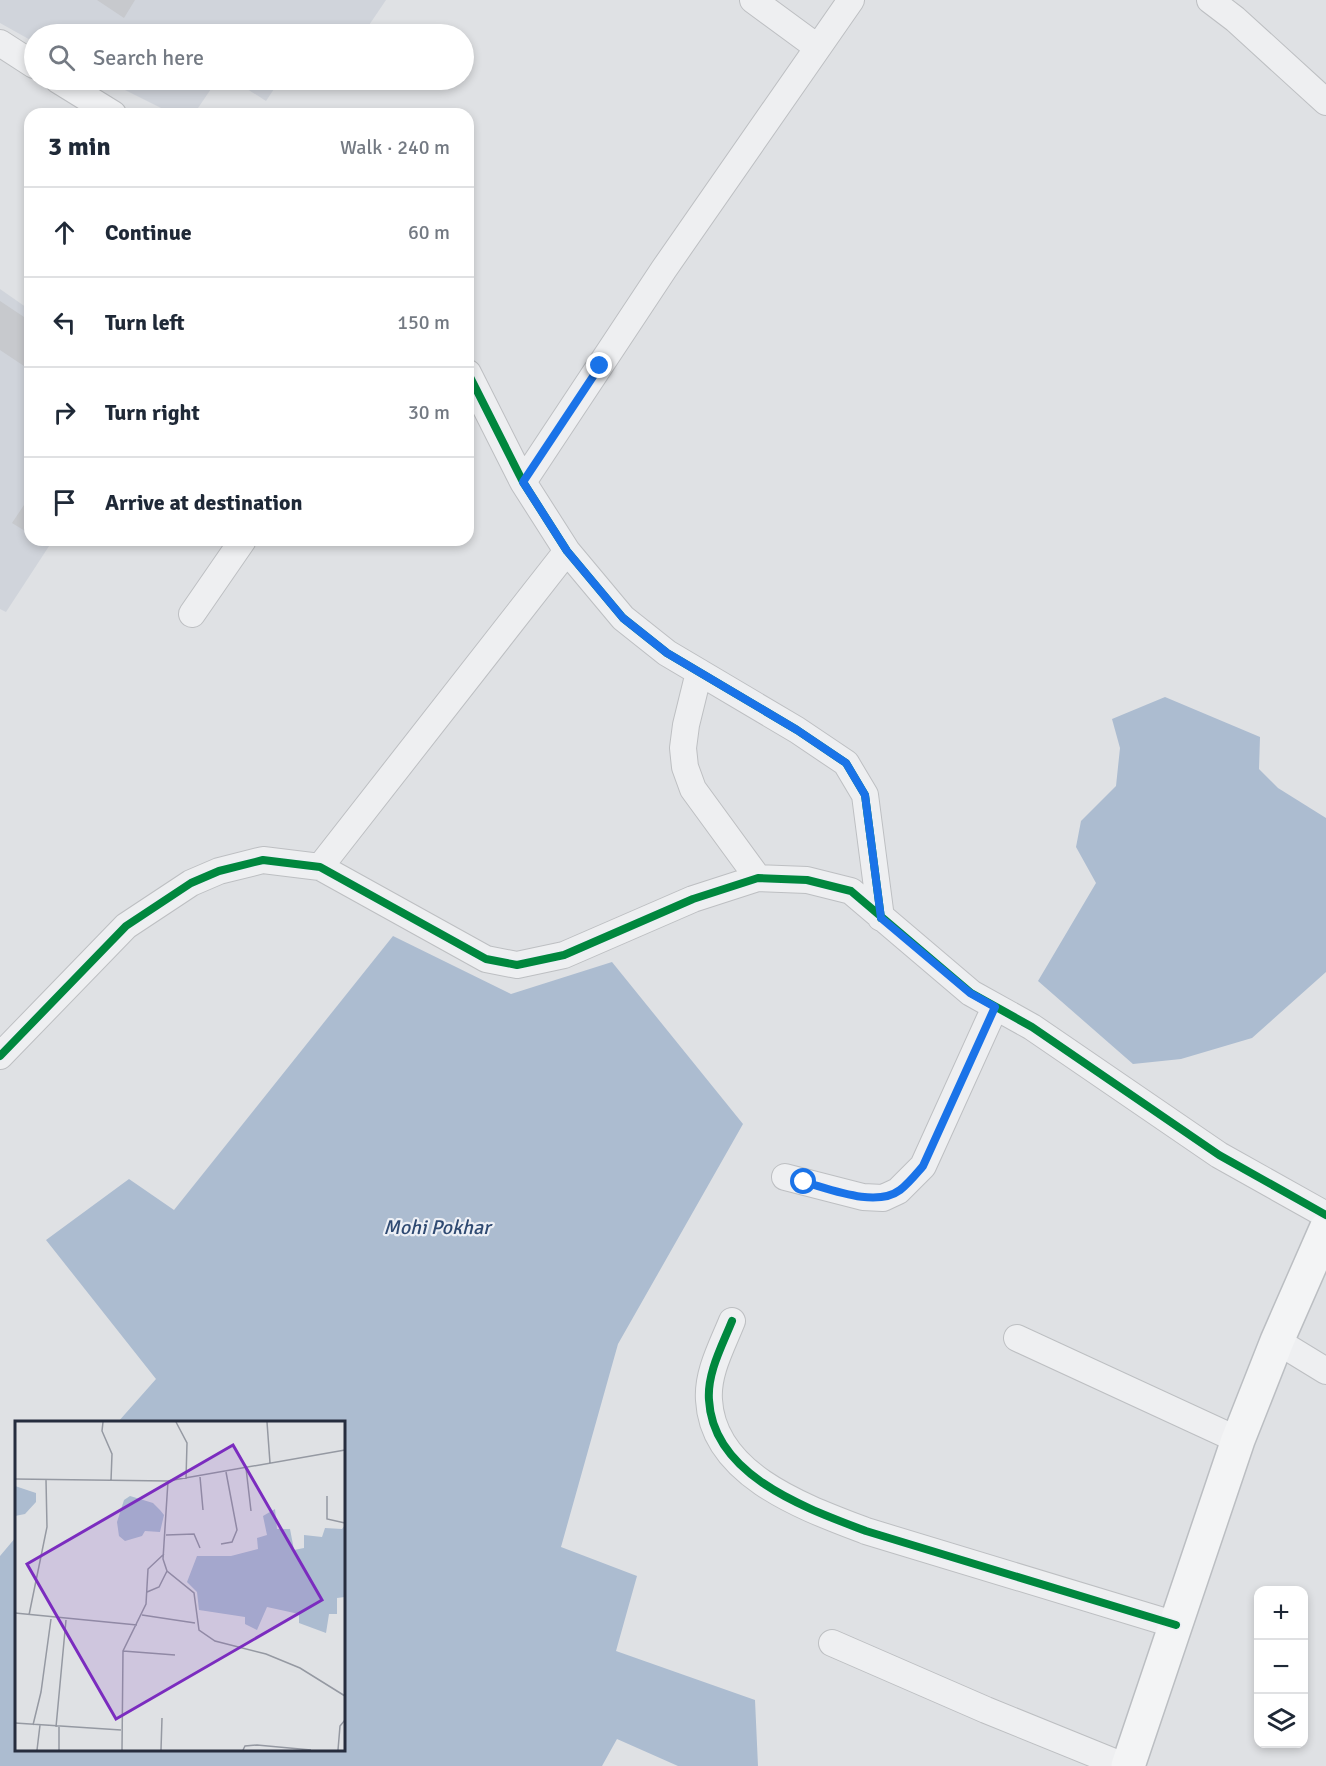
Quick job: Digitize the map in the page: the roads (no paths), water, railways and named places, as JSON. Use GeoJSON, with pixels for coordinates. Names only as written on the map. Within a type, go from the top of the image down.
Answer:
{"type":"FeatureCollection","features":[{"type":"Feature","properties":{"kind":"main road"},"geometry":{"type":"LineString","coordinates":[[1126,1766],[1238,1440],[1277,1341],[1326,1229]]}},
{"type":"Feature","properties":{"kind":"street"},"geometry":{"type":"LineString","coordinates":[[753,0],[816,47]]}},
{"type":"Feature","properties":{"kind":"street"},"geometry":{"type":"LineString","coordinates":[[523,482],[664,269],[816,47],[851,0]]}},
{"type":"Feature","properties":{"kind":"street"},"geometry":{"type":"LineString","coordinates":[[1210,0],[1235,19],[1326,102]]}},
{"type":"Feature","properties":{"kind":"street"},"geometry":{"type":"LineString","coordinates":[[0,43],[24,59]]}},
{"type":"Feature","properties":{"kind":"street"},"geometry":{"type":"LineString","coordinates":[[74,90],[103,108]]}},
{"type":"Feature","properties":{"kind":"street"},"geometry":{"type":"LineString","coordinates":[[474,385],[523,482],[567,551],[623,618],[667,653],[797,730],[846,763],[865,795],[881,918]]}},
{"type":"Feature","properties":{"kind":"street"},"geometry":{"type":"LineString","coordinates":[[192,614],[239,546]]}},
{"type":"Feature","properties":{"kind":"street"},"geometry":{"type":"LineString","coordinates":[[320,867],[567,551]]}},
{"type":"Feature","properties":{"kind":"street"},"geometry":{"type":"LineString","coordinates":[[699,672],[686,725],[683,748],[685,767],[693,789],[758,878]]}},
{"type":"Feature","properties":{"kind":"street"},"geometry":{"type":"LineString","coordinates":[[0,1056],[126,926],[191,883],[219,871],[263,860],[320,867],[486,959],[517,965],[564,955],[693,899],[758,878],[807,880],[851,891],[970,993],[1032,1028],[1219,1155],[1326,1215]]}},
{"type":"Feature","properties":{"kind":"street"},"geometry":{"type":"LineString","coordinates":[[785,1177],[863,1197],[883,1197],[898,1191],[923,1166],[995,1007]]}},
{"type":"Feature","properties":{"kind":"street"},"geometry":{"type":"LineString","coordinates":[[732,1321],[711,1376],[709,1400],[721,1442],[736,1461],[782,1496],[866,1531],[1176,1625]]}},
{"type":"Feature","properties":{"kind":"street"},"geometry":{"type":"LineString","coordinates":[[1017,1338],[1238,1440]]}},
{"type":"Feature","properties":{"kind":"street"},"geometry":{"type":"LineString","coordinates":[[1277,1341],[1326,1371]]}},
{"type":"Feature","properties":{"kind":"street"},"geometry":{"type":"LineString","coordinates":[[832,1643],[986,1710],[1126,1766]]}},
{"type":"Feature","properties":{"kind":"water"},"geometry":{"type":"Polygon","coordinates":[[[1165,697],[1260,737],[1259,769],[1278,788],[1326,818],[1326,972],[1252,1038],[1181,1059],[1133,1064],[1038,981],[1096,883],[1076,847],[1081,821],[1116,786],[1120,748],[1112,719],[1165,697]]]}},
{"type":"Feature","properties":{"kind":"water","name":"Mohi Pokhar"},"geometry":{"type":"Polygon","coordinates":[[[393,936],[511,994],[612,962],[743,1124],[618,1344],[561,1547],[637,1576],[616,1651],[755,1700],[758,1766],[678,1766],[617,1739],[602,1766],[0,1766],[0,1556],[15,1538],[15,1751],[345,1751],[345,1421],[119,1421],[156,1379],[46,1240],[129,1179],[174,1210],[393,936]]]}}]}
